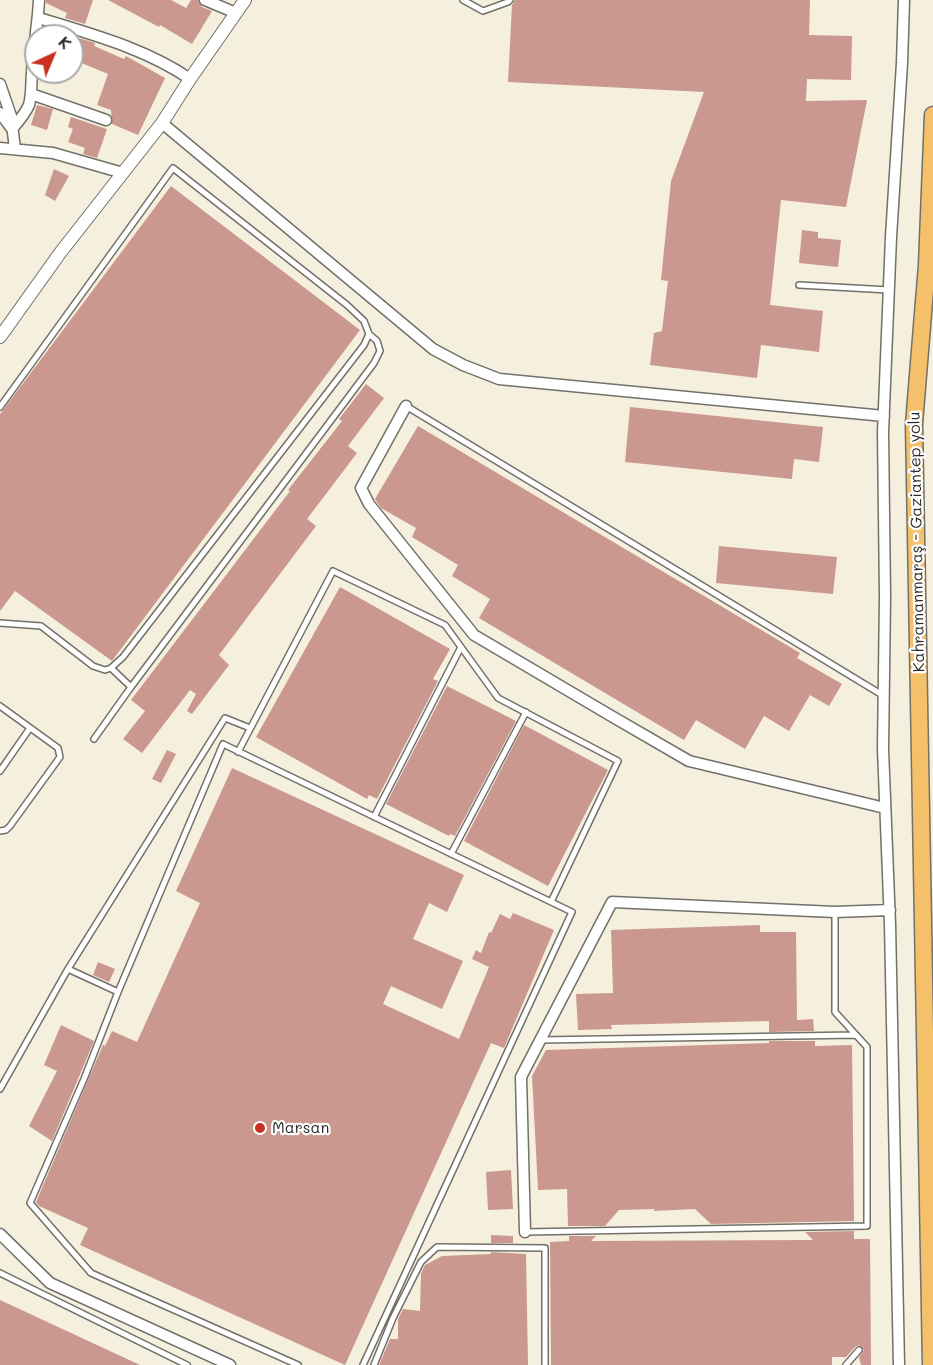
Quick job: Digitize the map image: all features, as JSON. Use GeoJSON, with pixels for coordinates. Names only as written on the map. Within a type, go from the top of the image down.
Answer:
{"type":"FeatureCollection","features":[{"type":"Feature","properties":{"kind":"highway","name":"Kahramanmaraş - Gaziantep yolu"},"geometry":{"type":"LineString","coordinates":[[931,1365],[914,424],[927,265],[933,115]]}},
{"type":"Feature","properties":{"kind":"street"},"geometry":{"type":"LineString","coordinates":[[12,129],[28,106],[31,94],[39,0]]}},
{"type":"Feature","properties":{"kind":"street"},"geometry":{"type":"LineString","coordinates":[[205,0],[236,13]]}},
{"type":"Feature","properties":{"kind":"street"},"geometry":{"type":"LineString","coordinates":[[0,337],[60,253],[162,123],[245,0]]}},
{"type":"Feature","properties":{"kind":"street"},"geometry":{"type":"LineString","coordinates":[[899,1365],[890,910],[885,808],[884,416],[904,0]]}},
{"type":"Feature","properties":{"kind":"street"},"geometry":{"type":"LineString","coordinates":[[39,18],[130,48],[177,70],[190,79]]}},
{"type":"Feature","properties":{"kind":"street"},"geometry":{"type":"LineString","coordinates":[[0,84],[11,116],[15,149]]}},
{"type":"Feature","properties":{"kind":"street"},"geometry":{"type":"LineString","coordinates":[[31,94],[106,120]]}},
{"type":"Feature","properties":{"kind":"street"},"geometry":{"type":"LineString","coordinates":[[0,113],[12,129]]}},
{"type":"Feature","properties":{"kind":"street"},"geometry":{"type":"LineString","coordinates":[[162,123],[433,349],[463,365],[499,379],[884,416]]}},
{"type":"Feature","properties":{"kind":"street"},"geometry":{"type":"LineString","coordinates":[[0,148],[53,153],[123,173]]}},
{"type":"Feature","properties":{"kind":"street"},"geometry":{"type":"LineString","coordinates":[[406,406],[361,489],[369,504],[474,634],[689,761],[885,808]]}},
{"type":"Feature","properties":{"kind":"street"},"geometry":{"type":"LineString","coordinates":[[525,1232],[521,1077],[612,902],[835,912],[890,910]]}},
{"type":"Feature","properties":{"kind":"street"},"geometry":{"type":"LineString","coordinates":[[0,1234],[50,1283],[230,1365]]}},
{"type":"Feature","properties":{"kind":"lane"},"geometry":{"type":"LineString","coordinates":[[463,0],[483,11],[510,0]]}},
{"type":"Feature","properties":{"kind":"lane"},"geometry":{"type":"LineString","coordinates":[[0,407],[173,168],[347,305],[364,321],[369,334],[377,341],[380,351],[374,363],[94,739]]}},
{"type":"Feature","properties":{"kind":"lane"},"geometry":{"type":"LineString","coordinates":[[799,285],[889,290]]}},
{"type":"Feature","properties":{"kind":"lane"},"geometry":{"type":"LineString","coordinates":[[0,623],[41,626],[93,666],[105,670],[111,668],[123,657],[350,364],[369,334]]}},
{"type":"Feature","properties":{"kind":"lane"},"geometry":{"type":"LineString","coordinates":[[406,406],[884,696]]}},
{"type":"Feature","properties":{"kind":"lane"},"geometry":{"type":"LineString","coordinates":[[238,752],[333,571],[445,625],[498,698],[618,761],[551,902]]}},
{"type":"Feature","properties":{"kind":"lane"},"geometry":{"type":"LineString","coordinates":[[374,817],[461,647]]}},
{"type":"Feature","properties":{"kind":"lane"},"geometry":{"type":"LineString","coordinates":[[111,668],[131,687]]}},
{"type":"Feature","properties":{"kind":"lane"},"geometry":{"type":"LineString","coordinates":[[0,706],[58,748],[60,757],[10,826],[0,831]]}},
{"type":"Feature","properties":{"kind":"lane"},"geometry":{"type":"LineString","coordinates":[[451,854],[526,712]]}},
{"type":"Feature","properties":{"kind":"lane"},"geometry":{"type":"LineString","coordinates":[[0,1089],[68,969],[225,718],[250,728]]}},
{"type":"Feature","properties":{"kind":"lane"},"geometry":{"type":"LineString","coordinates":[[0,771],[30,728]]}},
{"type":"Feature","properties":{"kind":"lane"},"geometry":{"type":"LineString","coordinates":[[298,1365],[91,1273],[30,1203],[223,744],[572,912],[363,1365]]}},
{"type":"Feature","properties":{"kind":"lane"},"geometry":{"type":"LineString","coordinates":[[525,1232],[867,1226],[867,1047],[835,1012],[835,912]]}},
{"type":"Feature","properties":{"kind":"lane"},"geometry":{"type":"LineString","coordinates":[[68,969],[117,992]]}},
{"type":"Feature","properties":{"kind":"lane"},"geometry":{"type":"LineString","coordinates":[[540,1040],[856,1035]]}},
{"type":"Feature","properties":{"kind":"lane"},"geometry":{"type":"LineString","coordinates":[[374,1365],[393,1318],[421,1262],[437,1247],[545,1248],[545,1365]]}},
{"type":"Feature","properties":{"kind":"lane"},"geometry":{"type":"LineString","coordinates":[[0,1273],[187,1365]]}},
{"type":"Feature","properties":{"kind":"lane"},"geometry":{"type":"LineString","coordinates":[[846,1365],[859,1350]]}},
{"type":"Feature","properties":{"kind":"building"},"geometry":{"type":"Polygon","coordinates":[[[46,0],[93,0],[85,24],[65,18],[67,13],[46,3],[46,0]]]}},
{"type":"Feature","properties":{"kind":"building"},"geometry":{"type":"Polygon","coordinates":[[[108,0],[171,0],[186,8],[191,0],[198,0],[202,7],[212,11],[192,44],[160,25],[159,27],[108,0]]]}},
{"type":"Feature","properties":{"kind":"building"},"geometry":{"type":"Polygon","coordinates":[[[515,0],[810,0],[809,35],[852,36],[851,80],[807,79],[806,101],[867,100],[846,207],[781,200],[770,305],[823,311],[819,352],[761,345],[757,378],[650,365],[654,333],[662,331],[668,281],[661,280],[671,181],[704,92],[508,82],[512,5],[515,0]]]}},
{"type":"Feature","properties":{"kind":"building"},"geometry":{"type":"Polygon","coordinates":[[[84,40],[124,59],[126,56],[165,78],[138,135],[112,124],[111,110],[97,105],[108,74],[84,64],[84,40]]]}},
{"type":"Feature","properties":{"kind":"building"},"geometry":{"type":"Polygon","coordinates":[[[37,105],[53,109],[47,130],[31,125],[37,105]]]}},
{"type":"Feature","properties":{"kind":"building"},"geometry":{"type":"Polygon","coordinates":[[[71,117],[107,129],[97,158],[83,154],[85,148],[68,142],[73,129],[68,127],[71,117]]]}},
{"type":"Feature","properties":{"kind":"building"},"geometry":{"type":"Polygon","coordinates":[[[54,169],[69,176],[55,201],[45,195],[54,169]]]}},
{"type":"Feature","properties":{"kind":"building"},"geometry":{"type":"Polygon","coordinates":[[[171,186],[360,330],[112,661],[15,591],[0,611],[0,414],[171,186]]]}},
{"type":"Feature","properties":{"kind":"building"},"geometry":{"type":"Polygon","coordinates":[[[802,230],[818,232],[818,238],[841,240],[838,267],[799,263],[802,230]]]}},
{"type":"Feature","properties":{"kind":"building"},"geometry":{"type":"Polygon","coordinates":[[[366,384],[384,398],[348,446],[357,453],[307,519],[316,526],[219,655],[229,665],[192,714],[187,711],[196,694],[190,690],[142,753],[123,739],[145,711],[131,700],[290,491],[288,490],[342,421],[339,419],[366,384]]]}},
{"type":"Feature","properties":{"kind":"building"},"geometry":{"type":"Polygon","coordinates":[[[630,407],[823,427],[819,462],[794,459],[792,479],[625,462],[630,407]]]}},
{"type":"Feature","properties":{"kind":"building"},"geometry":{"type":"Polygon","coordinates":[[[418,426],[800,653],[797,658],[842,684],[829,706],[810,695],[789,731],[764,716],[745,749],[696,720],[684,740],[479,618],[490,599],[452,576],[458,565],[412,537],[416,528],[381,508],[375,499],[418,426]]]}},
{"type":"Feature","properties":{"kind":"building"},"geometry":{"type":"Polygon","coordinates":[[[719,546],[837,557],[833,594],[716,583],[719,546]]]}},
{"type":"Feature","properties":{"kind":"building"},"geometry":{"type":"Polygon","coordinates":[[[340,587],[450,649],[433,679],[438,681],[377,799],[369,795],[367,799],[256,737],[340,587]]]}},
{"type":"Feature","properties":{"kind":"building"},"geometry":{"type":"Polygon","coordinates":[[[447,686],[516,721],[455,836],[450,834],[449,836],[386,804],[447,686]]]}},
{"type":"Feature","properties":{"kind":"building"},"geometry":{"type":"Polygon","coordinates":[[[524,725],[608,770],[548,886],[464,841],[524,725]]]}},
{"type":"Feature","properties":{"kind":"building"},"geometry":{"type":"Polygon","coordinates":[[[167,750],[176,754],[161,783],[152,779],[167,750]]]}},
{"type":"Feature","properties":{"kind":"building","name":"Marsan"},"geometry":{"type":"Polygon","coordinates":[[[232,768],[464,875],[447,912],[429,903],[413,939],[463,961],[442,1009],[391,986],[383,1004],[459,1039],[489,967],[472,959],[476,950],[481,953],[489,932],[491,933],[500,914],[510,919],[513,913],[554,930],[504,1048],[491,1043],[345,1365],[80,1245],[88,1228],[39,1206],[36,1202],[103,1045],[105,1046],[112,1031],[137,1042],[200,903],[176,891],[232,768]]]}},
{"type":"Feature","properties":{"kind":"building"},"geometry":{"type":"Polygon","coordinates":[[[760,925],[760,932],[796,932],[797,1020],[813,1019],[814,1031],[769,1032],[769,1021],[611,1025],[612,1029],[578,1030],[576,994],[613,993],[611,930],[760,925]]]}},
{"type":"Feature","properties":{"kind":"building"},"geometry":{"type":"Polygon","coordinates":[[[98,962],[115,969],[109,982],[93,975],[98,962]]]}},
{"type":"Feature","properties":{"kind":"building"},"geometry":{"type":"Polygon","coordinates":[[[61,1025],[94,1041],[52,1141],[29,1126],[57,1071],[44,1065],[61,1025]]]}},
{"type":"Feature","properties":{"kind":"building"},"geometry":{"type":"Polygon","coordinates":[[[769,1041],[815,1041],[815,1046],[852,1045],[854,1221],[711,1224],[695,1209],[653,1211],[655,1209],[619,1210],[605,1226],[568,1226],[567,1189],[538,1190],[532,1076],[546,1050],[769,1043],[769,1041]]]}},
{"type":"Feature","properties":{"kind":"building"},"geometry":{"type":"Polygon","coordinates":[[[511,1170],[513,1209],[488,1210],[486,1172],[511,1170]]]}},
{"type":"Feature","properties":{"kind":"building"},"geometry":{"type":"Polygon","coordinates":[[[854,1231],[854,1239],[870,1239],[871,1365],[861,1365],[859,1357],[864,1350],[859,1345],[846,1357],[832,1357],[832,1365],[551,1365],[550,1242],[569,1241],[569,1236],[596,1236],[591,1241],[813,1240],[805,1232],[854,1231]]]}},
{"type":"Feature","properties":{"kind":"building"},"geometry":{"type":"Polygon","coordinates":[[[491,1235],[513,1236],[513,1243],[491,1243],[491,1235]]]}},
{"type":"Feature","properties":{"kind":"building"},"geometry":{"type":"Polygon","coordinates":[[[491,1252],[526,1254],[528,1365],[379,1365],[390,1339],[398,1339],[398,1319],[403,1309],[420,1311],[421,1273],[425,1265],[442,1256],[491,1254],[491,1252]]]}},
{"type":"Feature","properties":{"kind":"building"},"geometry":{"type":"Polygon","coordinates":[[[0,1300],[140,1365],[0,1365],[0,1300]]]}},
{"type":"Feature","properties":{"kind":"place","name":"Marsan"},"geometry":{"type":"Point","coordinates":[260,1128]}}]}
